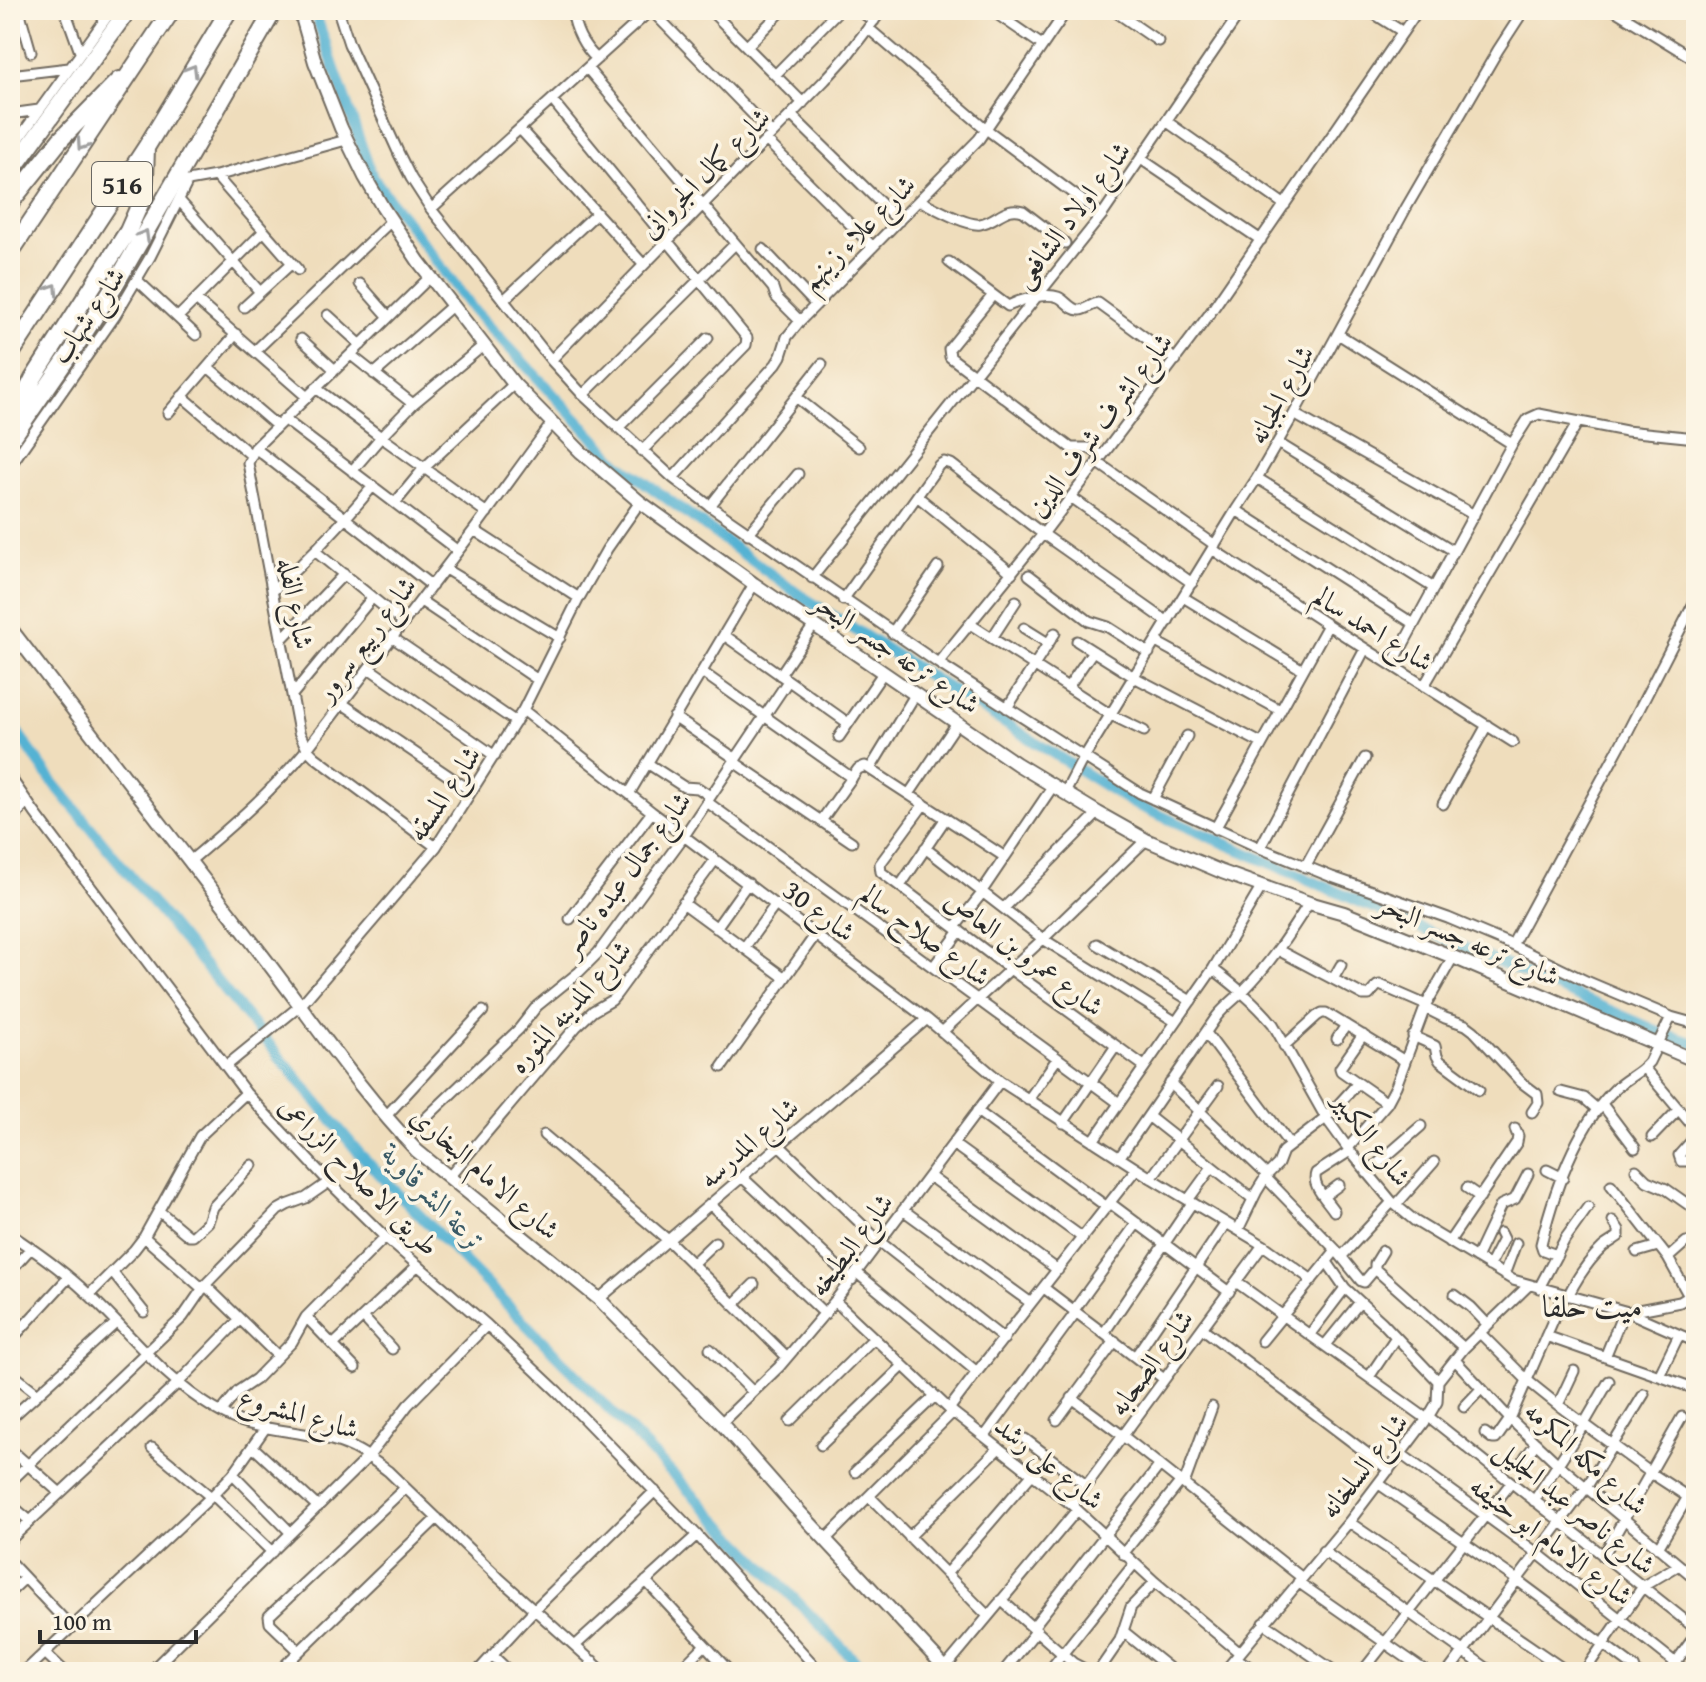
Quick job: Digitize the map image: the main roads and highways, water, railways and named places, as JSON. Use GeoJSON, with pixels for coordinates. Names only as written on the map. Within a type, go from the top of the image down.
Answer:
{"type":"FeatureCollection","features":[{"type":"Feature","properties":{"kind":"highway"},"geometry":{"type":"LineString","coordinates":[[10,173],[128,10]]}},
{"type":"Feature","properties":{"kind":"highway","name":"516"},"geometry":{"type":"LineString","coordinates":[[10,253],[172,10]]}},
{"type":"Feature","properties":{"kind":"highway","name":"516"},"geometry":{"type":"LineString","coordinates":[[10,355],[147,146],[229,10]]}},
{"type":"Feature","properties":{"kind":"highway"},"geometry":{"type":"LineString","coordinates":[[10,441],[116,283],[274,10]]}},
{"type":"Feature","properties":{"kind":"highway"},"geometry":{"type":"LineString","coordinates":[[10,203],[61,139],[140,59]]}},
{"type":"Feature","properties":{"kind":"highway"},"geometry":{"type":"LineString","coordinates":[[10,431],[33,379],[128,231],[140,204],[147,146]]}},
{"type":"Feature","properties":{"kind":"waterway"},"geometry":{"type":"LineString","coordinates":[[314,10],[372,176],[471,307],[618,463],[798,594],[1134,804],[1662,1033],[1696,1044]]}},
{"type":"Feature","properties":{"kind":"waterway","name":"ترعة الشرقاوية"},"geometry":{"type":"LineString","coordinates":[[10,722],[52,781],[359,1153],[866,1672]]}},
{"type":"Feature","properties":{"kind":"district","name":"ميت حلفا"},"geometry":{"type":"Point","coordinates":[1592,1305]}}]}
